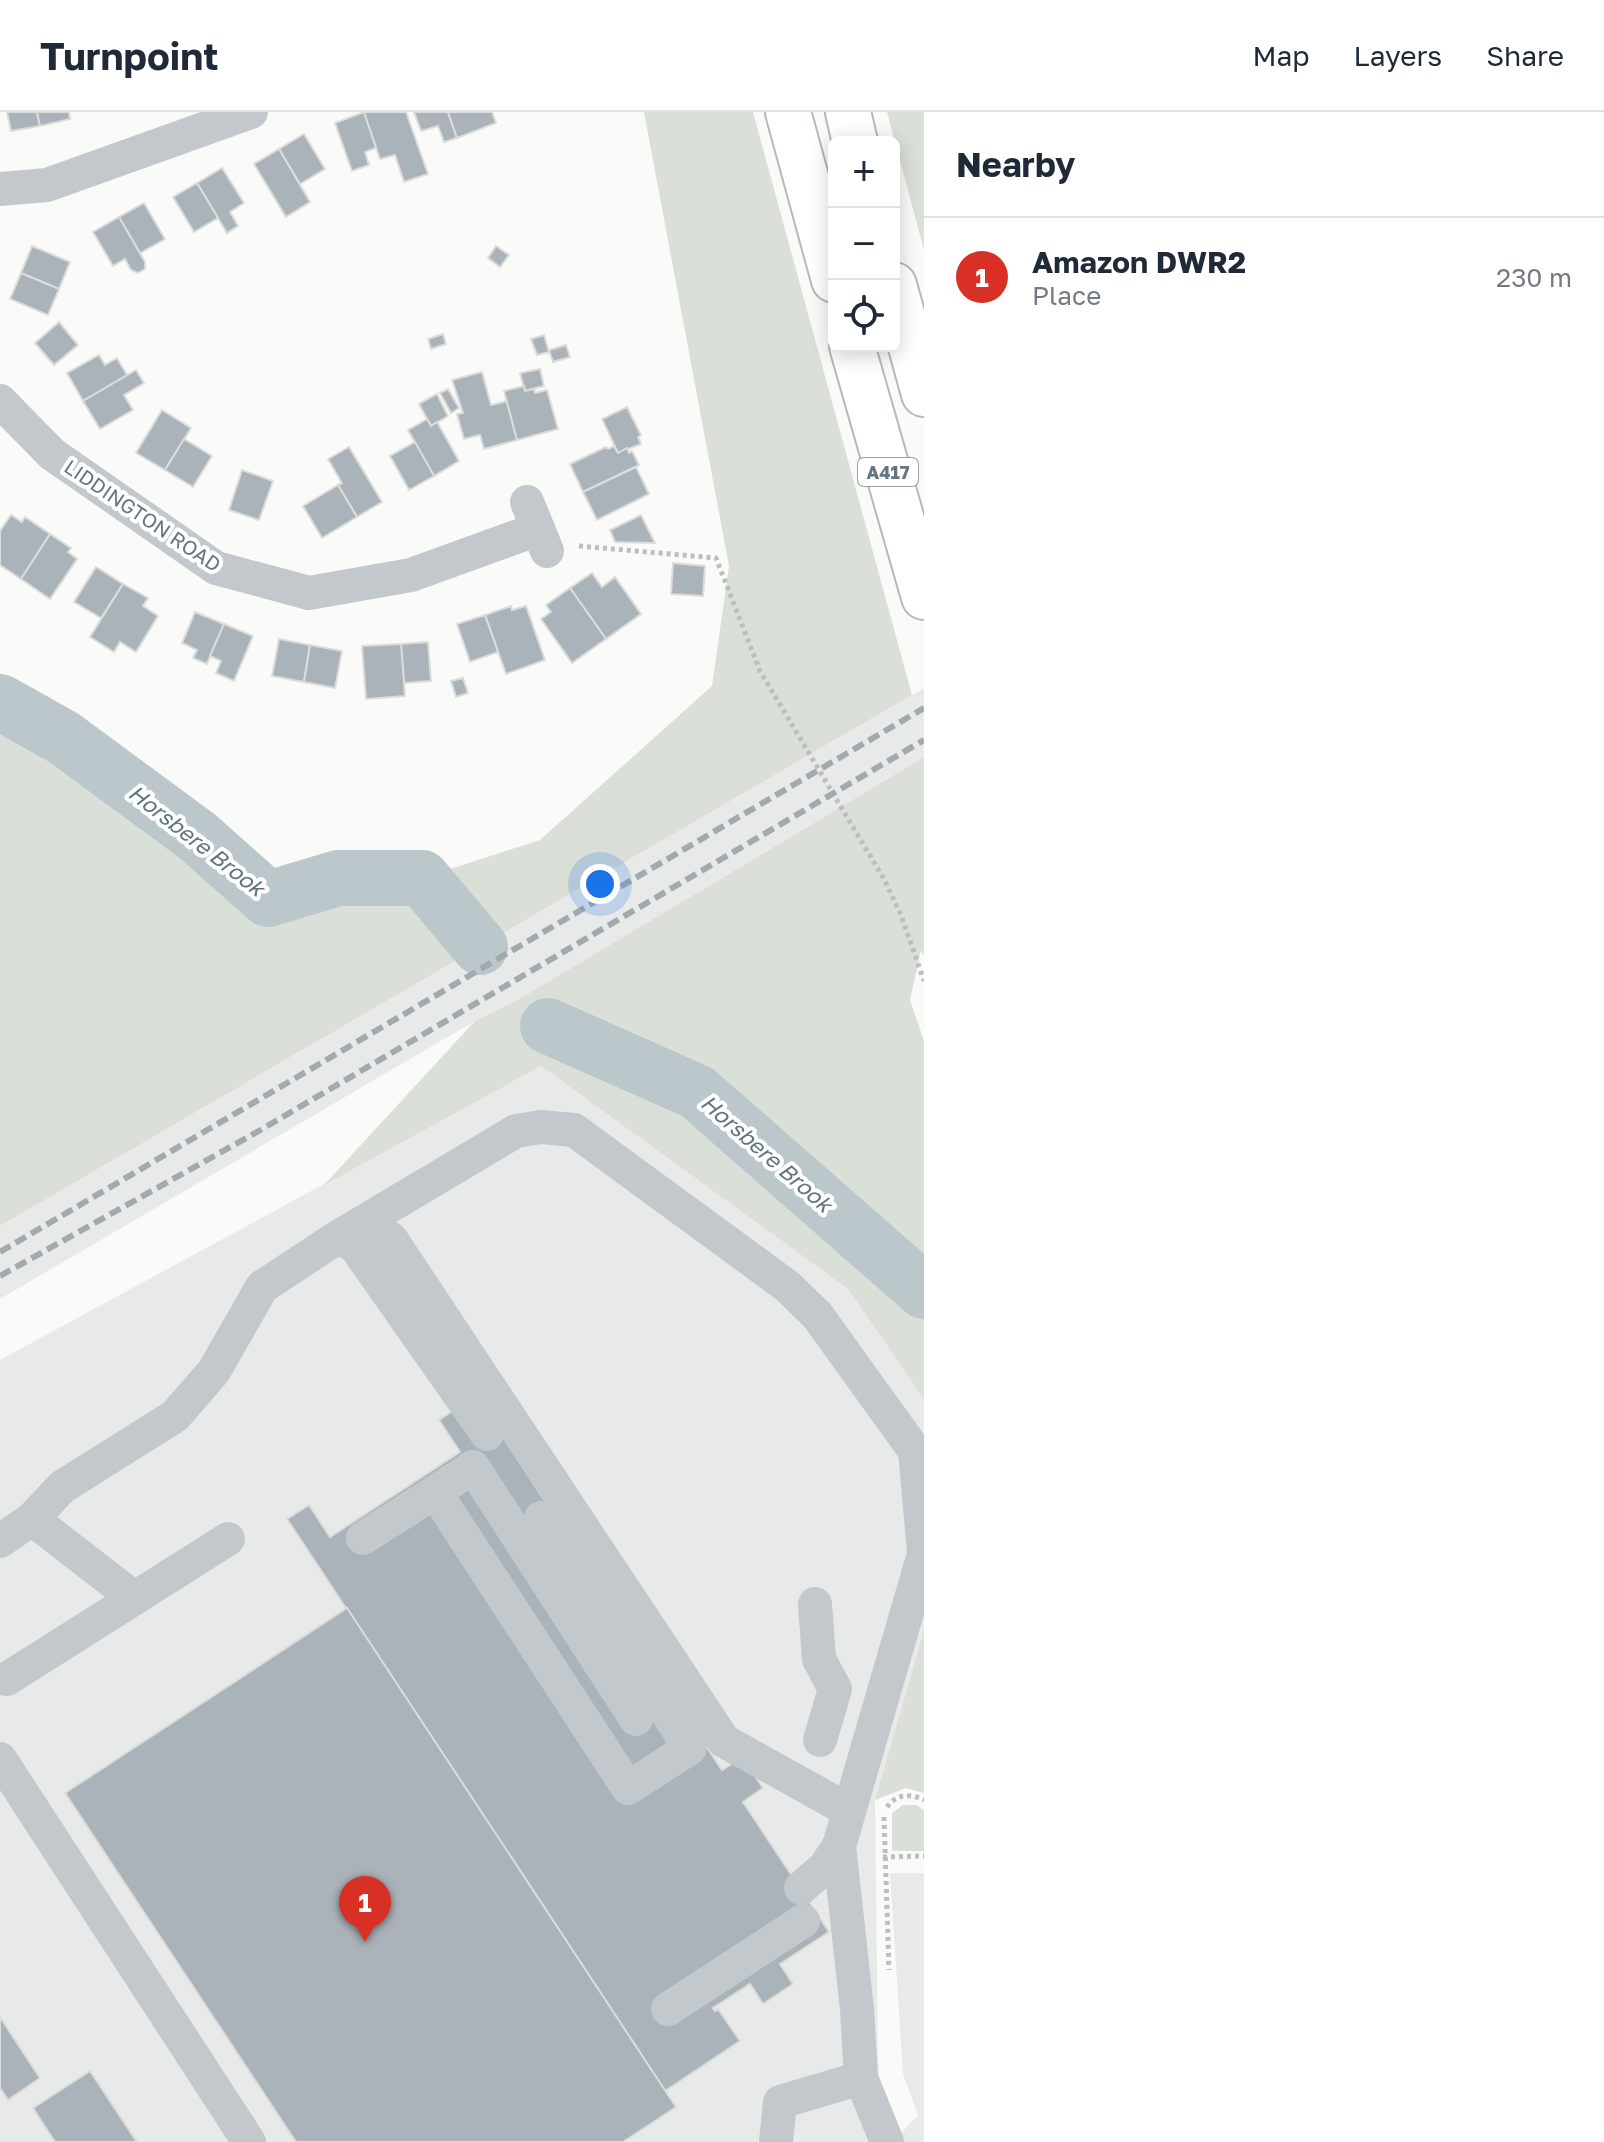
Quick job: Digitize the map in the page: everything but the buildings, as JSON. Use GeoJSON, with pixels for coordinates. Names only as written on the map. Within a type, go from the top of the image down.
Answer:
{"type":"FeatureCollection","features":[{"type":"Feature","properties":{"kind":"highway"},"geometry":{"type":"LineString","coordinates":[[788,112],[828,258]]}},
{"type":"Feature","properties":{"kind":"highway"},"geometry":{"type":"LineString","coordinates":[[848,112],[854,136]]}},
{"type":"Feature","properties":{"kind":"highway"},"geometry":{"type":"LineString","coordinates":[[900,307],[924,394]]}},
{"type":"Feature","properties":{"kind":"highway","name":"A417"},"geometry":{"type":"LineString","coordinates":[[854,352],[924,597]]}},
{"type":"Feature","properties":{"kind":"street"},"geometry":{"type":"LineString","coordinates":[[0,189],[47,185],[251,112]]}},
{"type":"Feature","properties":{"kind":"street","name":"LIDDINGTON ROAD"},"geometry":{"type":"LineString","coordinates":[[0,401],[52,454],[216,568],[309,593],[411,575],[538,527]]}},
{"type":"Feature","properties":{"kind":"street"},"geometry":{"type":"LineString","coordinates":[[0,1541],[32,1519],[62,1487],[175,1416],[214,1371],[262,1287],[516,1131],[541,1127],[574,1130],[787,1286],[817,1315],[915,1451],[924,1553],[839,1846],[802,1905],[668,2009]]}},
{"type":"Feature","properties":{"kind":"street"},"geometry":{"type":"LineString","coordinates":[[353,1229],[355,1246],[487,1434]]}},
{"type":"Feature","properties":{"kind":"street"},"geometry":{"type":"LineString","coordinates":[[353,1229],[391,1239],[724,1741],[848,1810]]}},
{"type":"Feature","properties":{"kind":"street"},"geometry":{"type":"LineString","coordinates":[[363,1538],[473,1467],[652,1717],[690,1748],[628,1788],[435,1492]]}},
{"type":"Feature","properties":{"kind":"street"},"geometry":{"type":"LineString","coordinates":[[541,1518],[652,1717]]}},
{"type":"Feature","properties":{"kind":"street"},"geometry":{"type":"LineString","coordinates":[[32,1519],[134,1598]]}},
{"type":"Feature","properties":{"kind":"street"},"geometry":{"type":"LineString","coordinates":[[7,1679],[228,1539]]}},
{"type":"Feature","properties":{"kind":"street"},"geometry":{"type":"LineString","coordinates":[[815,1604],[819,1659],[835,1689],[820,1740]]}},
{"type":"Feature","properties":{"kind":"street"},"geometry":{"type":"LineString","coordinates":[[0,1759],[249,2142]]}},
{"type":"Feature","properties":{"kind":"street"},"geometry":{"type":"LineString","coordinates":[[839,1846],[857,2009],[861,2078],[887,2142]]}},
{"type":"Feature","properties":{"kind":"street"},"geometry":{"type":"LineString","coordinates":[[776,2142],[780,2102],[861,2078]]}},
{"type":"Feature","properties":{"kind":"path"},"geometry":{"type":"LineString","coordinates":[[538,527],[585,545],[716,558],[760,671],[884,879],[901,915],[924,981]]}},
{"type":"Feature","properties":{"kind":"path"},"geometry":{"type":"LineString","coordinates":[[889,1982],[884,1818],[888,1804],[903,1796],[911,1795],[924,1800]]}},
{"type":"Feature","properties":{"kind":"path"},"geometry":{"type":"LineString","coordinates":[[883,1857],[924,1856]]}},
{"type":"Feature","properties":{"kind":"shaded area"},"geometry":{"type":"Polygon","coordinates":[[[644,112],[753,112],[912,695],[0,1226],[0,702],[64,738],[197,836],[268,899],[338,878],[422,878],[540,840],[712,686],[729,566],[644,112]]]}},
{"type":"Feature","properties":{"kind":"shaded area"},"geometry":{"type":"Polygon","coordinates":[[[887,112],[924,112],[924,250],[900,160],[900,136],[893,136],[887,112]]]}},
{"type":"Feature","properties":{"kind":"shaded area"},"geometry":{"type":"Polygon","coordinates":[[[924,688],[924,757],[523,997],[475,1021],[0,1299],[0,1226],[924,688]]]}},
{"type":"Feature","properties":{"kind":"shaded area"},"geometry":{"type":"Polygon","coordinates":[[[924,757],[924,956],[921,950],[910,1000],[924,1041],[924,1399],[848,1289],[541,1066],[324,1185],[475,1021],[523,997],[924,757]]]}},
{"type":"Feature","properties":{"kind":"shaded area"},"geometry":{"type":"Polygon","coordinates":[[[541,1066],[848,1289],[924,1399],[924,1630],[875,1800],[878,2052],[883,2142],[0,2142],[0,1360],[541,1066]]]}},
{"type":"Feature","properties":{"kind":"shaded area"},"geometry":{"type":"Polygon","coordinates":[[[924,1630],[924,1793],[906,1788],[875,1800],[924,1630]]]}},
{"type":"Feature","properties":{"kind":"shaded area"},"geometry":{"type":"Polygon","coordinates":[[[903,1805],[916,1805],[924,1810],[924,1851],[892,1851],[892,1813],[903,1805]]]}},
{"type":"Feature","properties":{"kind":"shaded area"},"geometry":{"type":"Polygon","coordinates":[[[890,1873],[924,1873],[924,2142],[893,2142],[918,2115],[903,2074],[890,1873]]]}},
{"type":"Feature","properties":{"kind":"waterway","name":"Horsbere Brook"},"geometry":{"type":"LineString","coordinates":[[0,702],[64,738],[197,836],[268,899],[338,878],[422,878],[480,947]]}},
{"type":"Feature","properties":{"kind":"waterway","name":"Horsbere Brook"},"geometry":{"type":"LineString","coordinates":[[548,1026],[697,1092],[924,1291]]}},
{"type":"Feature","properties":{"kind":"railway"},"geometry":{"type":"LineString","coordinates":[[0,1252],[924,708]]}},
{"type":"Feature","properties":{"kind":"railway"},"geometry":{"type":"LineString","coordinates":[[0,1276],[257,1132],[924,740]]}},
{"type":"Feature","properties":{"kind":"place","name":"Amazon DWR2"},"geometry":{"type":"Point","coordinates":[365,1942]}}]}
